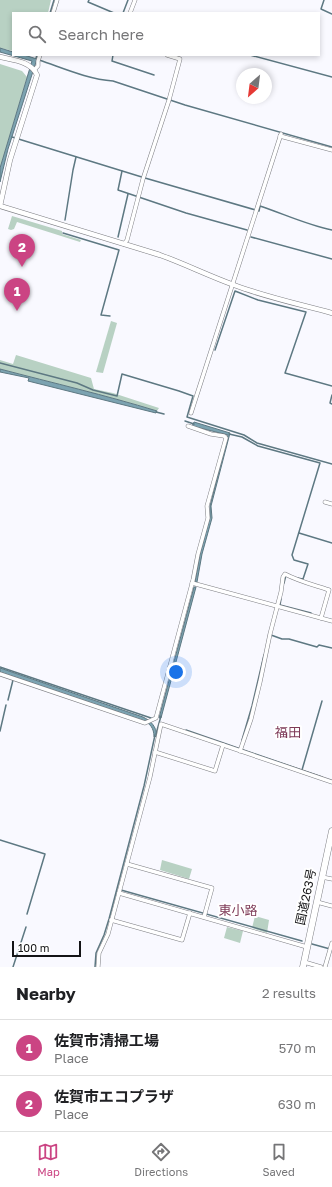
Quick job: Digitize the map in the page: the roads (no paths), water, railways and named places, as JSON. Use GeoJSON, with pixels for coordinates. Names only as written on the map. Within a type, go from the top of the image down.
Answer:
{"type":"FeatureCollection","features":[{"type":"Feature","properties":{"kind":"highway","name":"国道263号"},"geometry":{"type":"LineString","coordinates":[[303,964],[332,831]]}},
{"type":"Feature","properties":{"kind":"street"},"geometry":{"type":"LineString","coordinates":[[53,12],[57,0]]}},
{"type":"Feature","properties":{"kind":"street"},"geometry":{"type":"LineString","coordinates":[[130,12],[135,0]]}},
{"type":"Feature","properties":{"kind":"street"},"geometry":{"type":"LineString","coordinates":[[124,244],[127,240],[143,177],[169,99],[180,59],[170,56]]}},
{"type":"Feature","properties":{"kind":"street"},"geometry":{"type":"LineString","coordinates":[[0,57],[29,65],[34,70],[36,75],[36,80],[16,139],[4,183],[0,206],[160,255],[186,264],[233,285],[332,313]]}},
{"type":"Feature","properties":{"kind":"street"},"geometry":{"type":"LineString","coordinates":[[34,70],[38,66],[39,58]]}},
{"type":"Feature","properties":{"kind":"street"},"geometry":{"type":"LineString","coordinates":[[191,413],[280,135],[332,150]]}},
{"type":"Feature","properties":{"kind":"street"},"geometry":{"type":"LineString","coordinates":[[0,674],[145,723],[156,718],[195,584],[198,554],[208,518],[207,506],[226,438],[224,436],[211,434],[188,426]]}},
{"type":"Feature","properties":{"kind":"street"},"geometry":{"type":"LineString","coordinates":[[325,502],[332,504]]}},
{"type":"Feature","properties":{"kind":"street"},"geometry":{"type":"LineString","coordinates":[[241,749],[251,719],[278,606],[283,577],[285,574],[328,590],[321,616]]}},
{"type":"Feature","properties":{"kind":"street"},"geometry":{"type":"LineString","coordinates":[[195,584],[321,616],[332,621]]}},
{"type":"Feature","properties":{"kind":"street"},"geometry":{"type":"LineString","coordinates":[[98,967],[99,953],[104,944],[127,864],[161,724],[223,745],[241,749],[332,782]]}},
{"type":"Feature","properties":{"kind":"street"},"geometry":{"type":"LineString","coordinates":[[155,752],[215,771],[223,745]]}},
{"type":"Feature","properties":{"kind":"street"},"geometry":{"type":"LineString","coordinates":[[127,864],[212,888],[204,915]]}},
{"type":"Feature","properties":{"kind":"street"},"geometry":{"type":"LineString","coordinates":[[322,877],[332,880]]}},
{"type":"Feature","properties":{"kind":"street"},"geometry":{"type":"LineString","coordinates":[[119,891],[190,913],[204,915],[307,947]]}},
{"type":"Feature","properties":{"kind":"street"},"geometry":{"type":"LineString","coordinates":[[316,902],[332,906]]}},
{"type":"Feature","properties":{"kind":"street"},"geometry":{"type":"LineString","coordinates":[[111,920],[182,940],[190,913]]}},
{"type":"Feature","properties":{"kind":"street"},"geometry":{"type":"LineString","coordinates":[[325,967],[331,946]]}},
{"type":"Feature","properties":{"kind":"street"},"geometry":{"type":"LineString","coordinates":[[303,964],[321,967]]}},
{"type":"Feature","properties":{"kind":"water"},"geometry":{"type":"Polygon","coordinates":[[[0,48],[12,52],[12,55],[0,52],[0,48]]]}},
{"type":"Feature","properties":{"kind":"water"},"geometry":{"type":"Polygon","coordinates":[[[14,56],[27,56],[37,59],[8,149],[0,182],[0,168],[32,61],[14,56]]]}},
{"type":"Feature","properties":{"kind":"water"},"geometry":{"type":"Polygon","coordinates":[[[0,369],[157,411],[156,413],[28,381],[29,378],[0,372],[0,369]]]}},
{"type":"Feature","properties":{"kind":"water"},"geometry":{"type":"Polygon","coordinates":[[[194,422],[230,433],[211,506],[212,518],[202,554],[197,582],[195,582],[200,554],[210,517],[210,506],[228,435],[192,426],[194,422]]]}},
{"type":"Feature","properties":{"kind":"water"},"geometry":{"type":"Polygon","coordinates":[[[194,587],[196,587],[161,718],[159,718],[194,587]]]}},
{"type":"Feature","properties":{"kind":"water"},"geometry":{"type":"Polygon","coordinates":[[[0,668],[143,717],[153,724],[156,729],[157,736],[154,737],[151,726],[142,720],[0,672],[0,668]]]}},
{"type":"Feature","properties":{"kind":"waterway"},"geometry":{"type":"LineString","coordinates":[[50,12],[54,0]]}},
{"type":"Feature","properties":{"kind":"waterway"},"geometry":{"type":"LineString","coordinates":[[89,0],[88,2],[112,12]]}},
{"type":"Feature","properties":{"kind":"waterway"},"geometry":{"type":"LineString","coordinates":[[123,12],[128,0]]}},
{"type":"Feature","properties":{"kind":"waterway"},"geometry":{"type":"LineString","coordinates":[[324,0],[321,9],[332,14]]}},
{"type":"Feature","properties":{"kind":"waterway"},"geometry":{"type":"LineString","coordinates":[[113,56],[112,61],[154,75]]}},
{"type":"Feature","properties":{"kind":"waterway"},"geometry":{"type":"LineString","coordinates":[[254,56],[332,77]]}},
{"type":"Feature","properties":{"kind":"waterway"},"geometry":{"type":"LineString","coordinates":[[39,60],[84,76],[113,81],[185,105],[332,147]]}},
{"type":"Feature","properties":{"kind":"waterway"},"geometry":{"type":"LineString","coordinates":[[12,137],[259,211],[260,206],[332,230]]}},
{"type":"Feature","properties":{"kind":"waterway"},"geometry":{"type":"LineString","coordinates":[[65,220],[76,157]]}},
{"type":"Feature","properties":{"kind":"waterway"},"geometry":{"type":"LineString","coordinates":[[122,171],[118,190],[186,213],[247,230]]}},
{"type":"Feature","properties":{"kind":"waterway"},"geometry":{"type":"LineString","coordinates":[[118,237],[128,194]]}},
{"type":"Feature","properties":{"kind":"waterway"},"geometry":{"type":"LineString","coordinates":[[63,233],[119,250],[101,315],[110,316]]}},
{"type":"Feature","properties":{"kind":"waterway"},"geometry":{"type":"LineString","coordinates":[[251,237],[332,259]]}},
{"type":"Feature","properties":{"kind":"waterway"},"geometry":{"type":"LineString","coordinates":[[215,350],[235,291],[258,300],[306,312],[285,373],[332,386]]}},
{"type":"Feature","properties":{"kind":"waterway"},"geometry":{"type":"LineString","coordinates":[[0,363],[77,383],[93,390],[117,396],[122,374],[179,391],[193,396],[187,417],[244,435],[257,443],[332,464]]}},
{"type":"Feature","properties":{"kind":"waterway"},"geometry":{"type":"LineString","coordinates":[[332,395],[330,403],[332,404]]}},
{"type":"Feature","properties":{"kind":"waterway"},"geometry":{"type":"LineString","coordinates":[[156,412],[164,414]]}},
{"type":"Feature","properties":{"kind":"waterway"},"geometry":{"type":"LineString","coordinates":[[185,421],[194,424]]}},
{"type":"Feature","properties":{"kind":"waterway"},"geometry":{"type":"LineString","coordinates":[[229,434],[242,437],[258,446],[320,463],[292,555],[294,560],[308,564],[303,579],[297,578]]}},
{"type":"Feature","properties":{"kind":"waterway"},"geometry":{"type":"LineString","coordinates":[[299,533],[332,543]]}},
{"type":"Feature","properties":{"kind":"waterway"},"geometry":{"type":"LineString","coordinates":[[284,583],[286,575]]}},
{"type":"Feature","properties":{"kind":"waterway"},"geometry":{"type":"LineString","coordinates":[[281,599],[280,605],[311,613]]}},
{"type":"Feature","properties":{"kind":"waterway"},"geometry":{"type":"LineString","coordinates":[[271,635],[317,647],[319,645],[332,648]]}},
{"type":"Feature","properties":{"kind":"waterway"},"geometry":{"type":"LineString","coordinates":[[242,740],[264,655]]}},
{"type":"Feature","properties":{"kind":"waterway"},"geometry":{"type":"LineString","coordinates":[[0,667],[151,718]]}},
{"type":"Feature","properties":{"kind":"waterway"},"geometry":{"type":"LineString","coordinates":[[8,700],[13,680]]}},
{"type":"Feature","properties":{"kind":"waterway"},"geometry":{"type":"LineString","coordinates":[[302,770],[322,701]]}},
{"type":"Feature","properties":{"kind":"waterway"},"geometry":{"type":"LineString","coordinates":[[0,731],[6,705]]}},
{"type":"Feature","properties":{"kind":"waterway"},"geometry":{"type":"LineString","coordinates":[[156,734],[161,716]]}},
{"type":"Feature","properties":{"kind":"waterway"},"geometry":{"type":"LineString","coordinates":[[186,730],[322,777]]}},
{"type":"Feature","properties":{"kind":"waterway"},"geometry":{"type":"LineString","coordinates":[[95,967],[96,953],[109,919],[144,786],[155,735]]}},
{"type":"Feature","properties":{"kind":"waterway"},"geometry":{"type":"LineString","coordinates":[[0,840],[45,854],[27,914]]}},
{"type":"Feature","properties":{"kind":"waterway"},"geometry":{"type":"LineString","coordinates":[[121,890],[302,941]]}},
{"type":"Feature","properties":{"kind":"waterway"},"geometry":{"type":"LineString","coordinates":[[13,967],[26,927]]}},
{"type":"Feature","properties":{"kind":"waterway"},"geometry":{"type":"LineString","coordinates":[[312,944],[330,949]]}},
{"type":"Feature","properties":{"kind":"place","name":"佐賀市エコプラザ"},"geometry":{"type":"Point","coordinates":[22,267]}},
{"type":"Feature","properties":{"kind":"place","name":"佐賀市清掃工場"},"geometry":{"type":"Point","coordinates":[17,311]}},
{"type":"Feature","properties":{"kind":"district","name":"福田"},"geometry":{"type":"Point","coordinates":[288,732]}},
{"type":"Feature","properties":{"kind":"district","name":"東小路"},"geometry":{"type":"Point","coordinates":[238,910]}}]}
